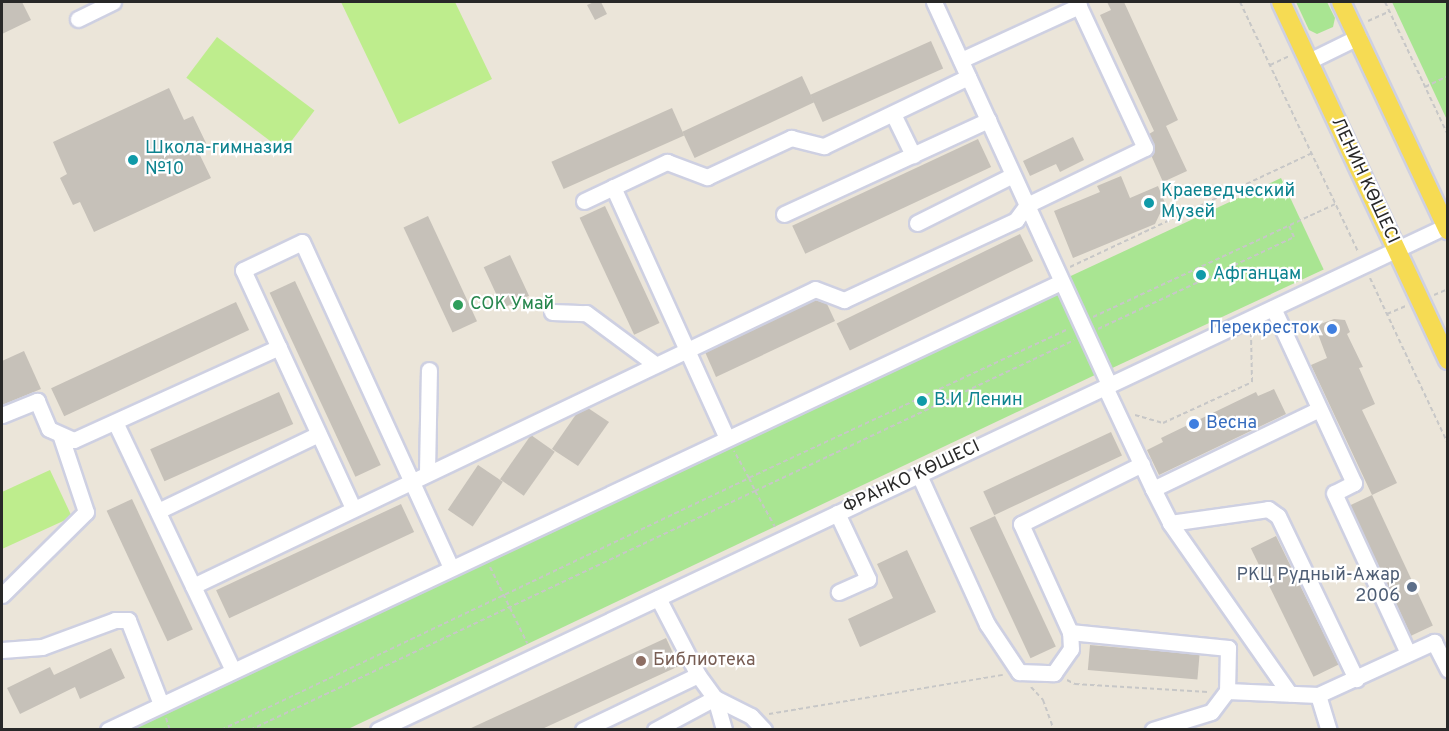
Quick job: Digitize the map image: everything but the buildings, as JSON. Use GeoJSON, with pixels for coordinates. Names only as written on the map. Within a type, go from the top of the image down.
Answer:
{"type":"FeatureCollection","features":[{"type":"Feature","properties":{"kind":"main road","name":"ЛЕНИН КӨШЕСІ"},"geometry":{"type":"LineString","coordinates":[[1281,2],[1448,360]]}},
{"type":"Feature","properties":{"kind":"main road"},"geometry":{"type":"LineString","coordinates":[[1341,2],[1447,228]]}},
{"type":"Feature","properties":{"kind":"street"},"geometry":{"type":"LineString","coordinates":[[78,19],[113,2]]}},
{"type":"Feature","properties":{"kind":"street"},"geometry":{"type":"LineString","coordinates":[[934,2],[1170,523],[1288,693]]}},
{"type":"Feature","properties":{"kind":"street"},"geometry":{"type":"LineString","coordinates":[[194,586],[427,472],[815,289],[844,300],[1016,220],[1027,205],[1145,148],[1078,4],[961,60]]}},
{"type":"Feature","properties":{"kind":"street"},"geometry":{"type":"LineString","coordinates":[[1309,60],[1358,37]]}},
{"type":"Feature","properties":{"kind":"street"},"geometry":{"type":"LineString","coordinates":[[584,201],[667,162],[707,177],[791,138],[824,146],[968,77]]}},
{"type":"Feature","properties":{"kind":"street"},"geometry":{"type":"LineString","coordinates":[[893,114],[913,155]]}},
{"type":"Feature","properties":{"kind":"street"},"geometry":{"type":"LineString","coordinates":[[784,214],[988,120]]}},
{"type":"Feature","properties":{"kind":"street"},"geometry":{"type":"LineString","coordinates":[[917,224],[1013,175]]}},
{"type":"Feature","properties":{"kind":"street"},"geometry":{"type":"LineString","coordinates":[[613,187],[727,438]]}},
{"type":"Feature","properties":{"kind":"street","name":"ФРАНКО КӨШЕСІ"},"geometry":{"type":"LineString","coordinates":[[378,729],[1447,228]]}},
{"type":"Feature","properties":{"kind":"street"},"geometry":{"type":"LineString","coordinates":[[353,508],[243,270],[302,242],[451,568]]}},
{"type":"Feature","properties":{"kind":"street"},"geometry":{"type":"LineString","coordinates":[[108,729],[727,438],[1059,277]]}},
{"type":"Feature","properties":{"kind":"street"},"geometry":{"type":"LineString","coordinates":[[1273,308],[1354,483],[1334,493],[1408,653]]}},
{"type":"Feature","properties":{"kind":"street"},"geometry":{"type":"LineString","coordinates":[[552,312],[586,313],[655,364]]}},
{"type":"Feature","properties":{"kind":"street"},"geometry":{"type":"LineString","coordinates":[[2,415],[37,402],[49,429],[61,437],[74,441],[116,424],[279,347]]}},
{"type":"Feature","properties":{"kind":"street"},"geometry":{"type":"LineString","coordinates":[[427,472],[429,370]]}},
{"type":"Feature","properties":{"kind":"street"},"geometry":{"type":"LineString","coordinates":[[1153,489],[1319,409]]}},
{"type":"Feature","properties":{"kind":"street"},"geometry":{"type":"LineString","coordinates":[[116,424],[233,670]]}},
{"type":"Feature","properties":{"kind":"street"},"geometry":{"type":"LineString","coordinates":[[158,511],[319,434]]}},
{"type":"Feature","properties":{"kind":"street"},"geometry":{"type":"LineString","coordinates":[[2,595],[76,527],[86,512],[61,437]]}},
{"type":"Feature","properties":{"kind":"street"},"geometry":{"type":"LineString","coordinates":[[918,476],[987,624],[1018,672],[1054,673],[1071,649],[1070,632],[1021,524],[1142,464]]}},
{"type":"Feature","properties":{"kind":"street"},"geometry":{"type":"LineString","coordinates":[[1170,523],[1268,509],[1278,516],[1356,679]]}},
{"type":"Feature","properties":{"kind":"street"},"geometry":{"type":"LineString","coordinates":[[837,513],[868,579],[839,592]]}},
{"type":"Feature","properties":{"kind":"street"},"geometry":{"type":"LineString","coordinates":[[658,597],[698,675],[715,698],[724,729]]}},
{"type":"Feature","properties":{"kind":"street"},"geometry":{"type":"LineString","coordinates":[[2,650],[42,647],[115,620],[128,620],[161,704]]}},
{"type":"Feature","properties":{"kind":"street"},"geometry":{"type":"LineString","coordinates":[[1070,632],[1228,648],[1227,691],[1211,712],[1153,729]]}},
{"type":"Feature","properties":{"kind":"street"},"geometry":{"type":"LineString","coordinates":[[1227,691],[1318,695],[1434,642],[1448,670]]}},
{"type":"Feature","properties":{"kind":"street"},"geometry":{"type":"LineString","coordinates":[[583,729],[698,675]]}},
{"type":"Feature","properties":{"kind":"street"},"geometry":{"type":"LineString","coordinates":[[1318,695],[1329,729]]}},
{"type":"Feature","properties":{"kind":"street"},"geometry":{"type":"LineString","coordinates":[[715,698],[751,716],[764,729]]}},
{"type":"Feature","properties":{"kind":"street"},"geometry":{"type":"LineString","coordinates":[[655,729],[715,698]]}},
{"type":"Feature","properties":{"kind":"path"},"geometry":{"type":"LineString","coordinates":[[1240,2],[1448,444]]}},
{"type":"Feature","properties":{"kind":"path"},"geometry":{"type":"LineString","coordinates":[[1385,2],[1448,135]]}},
{"type":"Feature","properties":{"kind":"path"},"geometry":{"type":"LineString","coordinates":[[1425,87],[1448,76]]}},
{"type":"Feature","properties":{"kind":"path"},"geometry":{"type":"LineString","coordinates":[[1059,277],[1312,153]]}},
{"type":"Feature","properties":{"kind":"path"},"geometry":{"type":"LineString","coordinates":[[250,729],[755,491],[1335,204]]}},
{"type":"Feature","properties":{"kind":"path"},"geometry":{"type":"LineString","coordinates":[[221,729],[504,597],[749,478],[1294,237],[1289,226]]}},
{"type":"Feature","properties":{"kind":"path"},"geometry":{"type":"LineString","coordinates":[[1116,408],[1163,423],[1252,382],[1251,318]]}},
{"type":"Feature","properties":{"kind":"path"},"geometry":{"type":"LineString","coordinates":[[727,438],[782,539]]}},
{"type":"Feature","properties":{"kind":"path"},"geometry":{"type":"LineString","coordinates":[[483,553],[533,656]]}},
{"type":"Feature","properties":{"kind":"path"},"geometry":{"type":"LineString","coordinates":[[751,716],[1018,672],[1043,700],[1054,729]]}},
{"type":"Feature","properties":{"kind":"path"},"geometry":{"type":"LineString","coordinates":[[1054,673],[1075,684],[1227,691]]}},
{"type":"Feature","properties":{"kind":"green space"},"geometry":{"type":"Polygon","coordinates":[[[341,2],[455,2],[492,79],[399,124],[341,2]]]}},
{"type":"Feature","properties":{"kind":"green space"},"geometry":{"type":"Polygon","coordinates":[[[1296,2],[1327,2],[1335,18],[1333,27],[1317,34],[1309,30],[1296,2]]]}},
{"type":"Feature","properties":{"kind":"green space"},"geometry":{"type":"Polygon","coordinates":[[[1392,2],[1447,2],[1447,120],[1392,2]]]}},
{"type":"Feature","properties":{"kind":"green space"},"geometry":{"type":"Polygon","coordinates":[[[217,37],[314,110],[284,151],[186,78],[217,37]]]}},
{"type":"Feature","properties":{"kind":"green space"},"geometry":{"type":"Polygon","coordinates":[[[1281,178],[1324,270],[1111,369],[1068,277],[1281,178]]]}},
{"type":"Feature","properties":{"kind":"green space"},"geometry":{"type":"Polygon","coordinates":[[[1058,290],[1097,374],[348,729],[127,730],[1058,290]]]}},
{"type":"Feature","properties":{"kind":"green space"},"geometry":{"type":"Polygon","coordinates":[[[50,470],[72,517],[2,549],[2,492],[50,470]]]}},
{"type":"Feature","properties":{"kind":"place","name":"Школа-гимназия №10"},"geometry":{"type":"Point","coordinates":[133,160]}},
{"type":"Feature","properties":{"kind":"place","name":"Краеведческий Музей"},"geometry":{"type":"Point","coordinates":[1149,203]}},
{"type":"Feature","properties":{"kind":"place","name":"Афганцам"},"geometry":{"type":"Point","coordinates":[1201,275]}},
{"type":"Feature","properties":{"kind":"place","name":"СОК Умай"},"geometry":{"type":"Point","coordinates":[458,305]}},
{"type":"Feature","properties":{"kind":"place","name":"Перекресток"},"geometry":{"type":"Point","coordinates":[1332,329]}},
{"type":"Feature","properties":{"kind":"place","name":"В.И Ленин"},"geometry":{"type":"Point","coordinates":[922,401]}},
{"type":"Feature","properties":{"kind":"place","name":"Весна"},"geometry":{"type":"Point","coordinates":[1194,424]}},
{"type":"Feature","properties":{"kind":"place","name":"РКЦ Рудный-Ажар 2006"},"geometry":{"type":"Point","coordinates":[1412,587]}},
{"type":"Feature","properties":{"kind":"place","name":"Библиотека"},"geometry":{"type":"Point","coordinates":[641,661]}}]}
